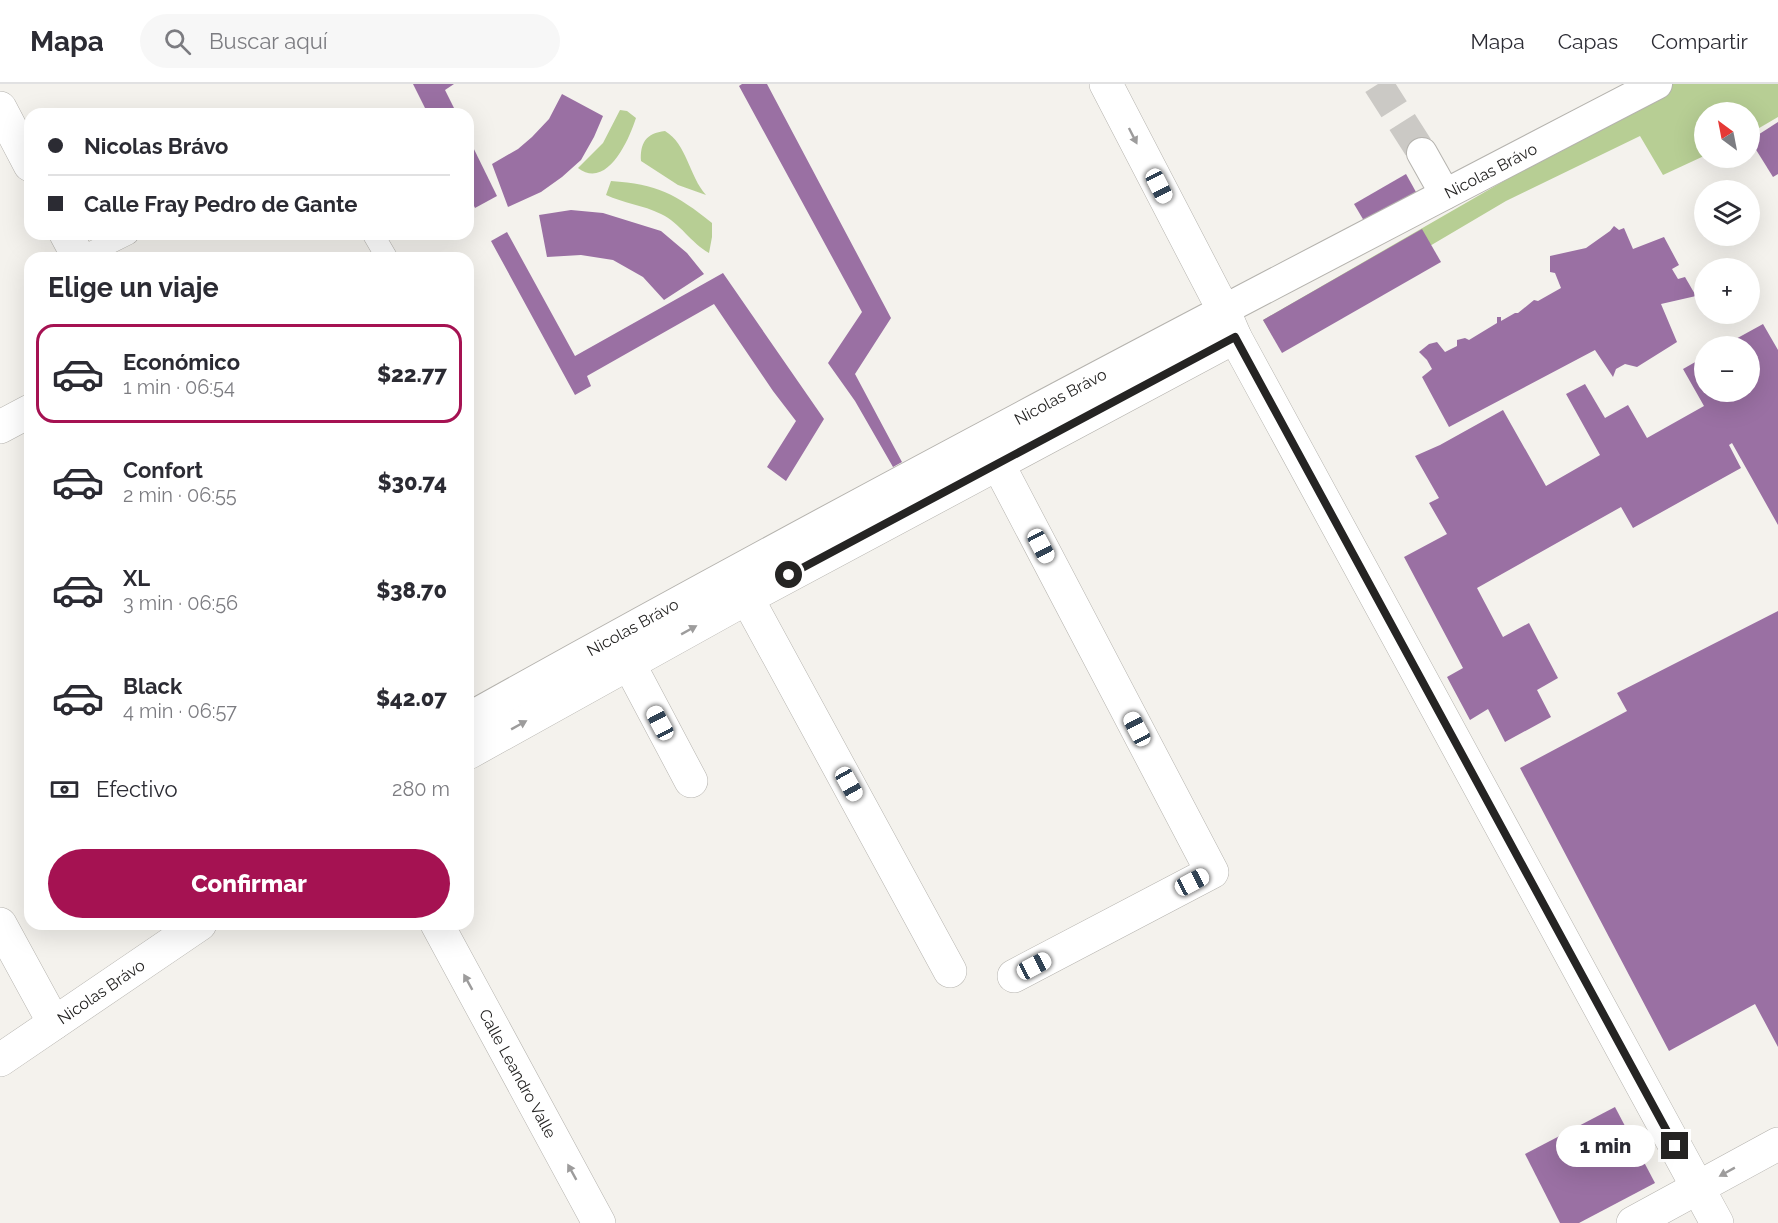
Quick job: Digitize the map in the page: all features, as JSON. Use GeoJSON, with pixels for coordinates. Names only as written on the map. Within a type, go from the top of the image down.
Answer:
{"type":"FeatureCollection","features":[{"type":"Feature","properties":{"kind":"street"},"geometry":{"type":"LineString","coordinates":[[1106,84],[1229,323],[1717,1223]]}},
{"type":"Feature","properties":{"kind":"street","name":"Nicolas Brávo"},"geometry":{"type":"LineString","coordinates":[[474,750],[747,598],[998,464],[1445,194],[1657,84]]}},
{"type":"Feature","properties":{"kind":"street"},"geometry":{"type":"LineString","coordinates":[[0,108],[24,154]]}},
{"type":"Feature","properties":{"kind":"street"},"geometry":{"type":"LineString","coordinates":[[1422,153],[1445,194]]}},
{"type":"Feature","properties":{"kind":"street","name":"Nicolas Brávo"},"geometry":{"type":"LineString","coordinates":[[474,715],[637,624],[1229,323]]}},
{"type":"Feature","properties":{"kind":"street"},"geometry":{"type":"LineString","coordinates":[[0,427],[24,414]]}},
{"type":"Feature","properties":{"kind":"street"},"geometry":{"type":"LineString","coordinates":[[998,464],[1212,872],[1014,976]]}},
{"type":"Feature","properties":{"kind":"street"},"geometry":{"type":"LineString","coordinates":[[747,598],[950,971]]}},
{"type":"Feature","properties":{"kind":"street"},"geometry":{"type":"LineString","coordinates":[[629,664],[692,781]]}},
{"type":"Feature","properties":{"kind":"street"},"geometry":{"type":"LineString","coordinates":[[0,924],[54,1023]]}},
{"type":"Feature","properties":{"kind":"street","name":"Nicolas Brávo"},"geometry":{"type":"LineString","coordinates":[[0,1060],[191,930]]}},
{"type":"Feature","properties":{"kind":"street","name":"Calle Leandro Valle"},"geometry":{"type":"LineString","coordinates":[[440,930],[600,1223]]}},
{"type":"Feature","properties":{"kind":"street"},"geometry":{"type":"LineString","coordinates":[[1633,1223],[1778,1144]]}},
{"type":"Feature","properties":{"kind":"lane"},"geometry":{"type":"LineString","coordinates":[[91,252],[116,240]]}},
{"type":"Feature","properties":{"kind":"green space"},"geometry":{"type":"Polygon","coordinates":[[[1672,84],[1778,84],[1778,117],[1760,128],[1760,102],[1694,102],[1694,161],[1663,175],[1640,136],[1506,201],[1274,338],[1263,320],[1672,84]]]}},
{"type":"Feature","properties":{"kind":"green space"},"geometry":{"type":"Polygon","coordinates":[[[620,110],[627,111],[636,118],[615,160],[598,173],[589,173],[578,168],[603,143],[620,110]]]}},
{"type":"Feature","properties":{"kind":"green space"},"geometry":{"type":"Polygon","coordinates":[[[665,131],[678,144],[706,195],[678,185],[641,161],[643,144],[646,140],[653,134],[665,131]]]}},
{"type":"Feature","properties":{"kind":"green space"},"geometry":{"type":"Polygon","coordinates":[[[611,181],[627,182],[665,192],[699,213],[712,223],[709,253],[674,222],[661,214],[606,195],[611,181]]]}},
{"type":"Feature","properties":{"kind":"building"},"geometry":{"type":"Polygon","coordinates":[[[413,84],[454,84],[445,90],[454,108],[425,108],[413,84]]]}},
{"type":"Feature","properties":{"kind":"building"},"geometry":{"type":"Polygon","coordinates":[[[767,84],[891,318],[855,374],[902,462],[893,467],[855,401],[828,363],[862,312],[739,86],[767,84]]]}},
{"type":"Feature","properties":{"kind":"building"},"geometry":{"type":"Polygon","coordinates":[[[562,94],[603,116],[594,137],[581,160],[562,177],[541,192],[508,207],[492,164],[518,149],[532,137],[549,119],[562,94]]]}},
{"type":"Feature","properties":{"kind":"building"},"geometry":{"type":"Polygon","coordinates":[[[1778,122],[1778,174],[1773,177],[1760,156],[1760,134],[1778,122]]]}},
{"type":"Feature","properties":{"kind":"building"},"geometry":{"type":"Polygon","coordinates":[[[474,149],[497,196],[475,208],[474,206],[474,149]]]}},
{"type":"Feature","properties":{"kind":"building"},"geometry":{"type":"Polygon","coordinates":[[[1406,174],[1421,201],[1370,231],[1354,204],[1406,174]]]}},
{"type":"Feature","properties":{"kind":"building"},"geometry":{"type":"Polygon","coordinates":[[[571,210],[603,213],[661,231],[687,253],[704,274],[664,300],[643,277],[613,260],[581,255],[547,257],[539,215],[571,210]]]}},
{"type":"Feature","properties":{"kind":"building"},"geometry":{"type":"Polygon","coordinates":[[[1614,226],[1619,230],[1624,228],[1633,249],[1664,237],[1679,265],[1672,269],[1678,279],[1685,277],[1694,293],[1694,296],[1661,304],[1677,342],[1637,367],[1625,364],[1616,369],[1613,377],[1595,350],[1449,427],[1422,377],[1432,369],[1419,352],[1429,344],[1437,342],[1445,352],[1457,346],[1457,340],[1465,338],[1469,340],[1497,323],[1497,317],[1501,317],[1501,321],[1518,313],[1534,300],[1538,301],[1561,288],[1555,273],[1550,272],[1550,256],[1586,248],[1614,226]]]}},
{"type":"Feature","properties":{"kind":"building"},"geometry":{"type":"Polygon","coordinates":[[[1422,229],[1441,262],[1282,353],[1263,320],[1422,229]]]}},
{"type":"Feature","properties":{"kind":"building"},"geometry":{"type":"Polygon","coordinates":[[[507,232],[575,356],[723,273],[824,419],[786,481],[767,467],[796,421],[714,304],[587,376],[591,386],[575,395],[491,241],[507,232]]]}},
{"type":"Feature","properties":{"kind":"building"},"geometry":{"type":"Polygon","coordinates":[[[1763,324],[1778,350],[1778,525],[1732,443],[1729,445],[1741,468],[1633,528],[1621,507],[1477,588],[1503,637],[1529,623],[1558,678],[1537,690],[1551,717],[1505,742],[1488,709],[1470,720],[1447,677],[1463,668],[1404,557],[1447,534],[1429,503],[1439,498],[1415,456],[1440,445],[1503,410],[1546,486],[1600,455],[1566,394],[1585,384],[1605,418],[1628,405],[1647,438],[1704,406],[1702,402],[1760,402],[1760,336],[1741,336],[1763,324]]]}},
{"type":"Feature","properties":{"kind":"building"},"geometry":{"type":"Polygon","coordinates":[[[1694,363],[1694,388],[1683,369],[1694,363]]]}},
{"type":"Feature","properties":{"kind":"building"},"geometry":{"type":"Polygon","coordinates":[[[1778,611],[1778,1047],[1755,1004],[1669,1051],[1520,768],[1627,711],[1617,693],[1778,611]]]}},
{"type":"Feature","properties":{"kind":"building"},"geometry":{"type":"Polygon","coordinates":[[[1615,1107],[1655,1183],[1579,1223],[1560,1223],[1525,1154],[1615,1107]]]}},
{"type":"Feature","properties":{"kind":"tunnel"},"geometry":{"type":"LineString","coordinates":[[1378,84],[1422,153]]}},
{"type":"Feature","properties":{"kind":"route"},"geometry":{"type":"LineString","coordinates":[[789,575],[1235,337],[1675,1146]]}}]}
